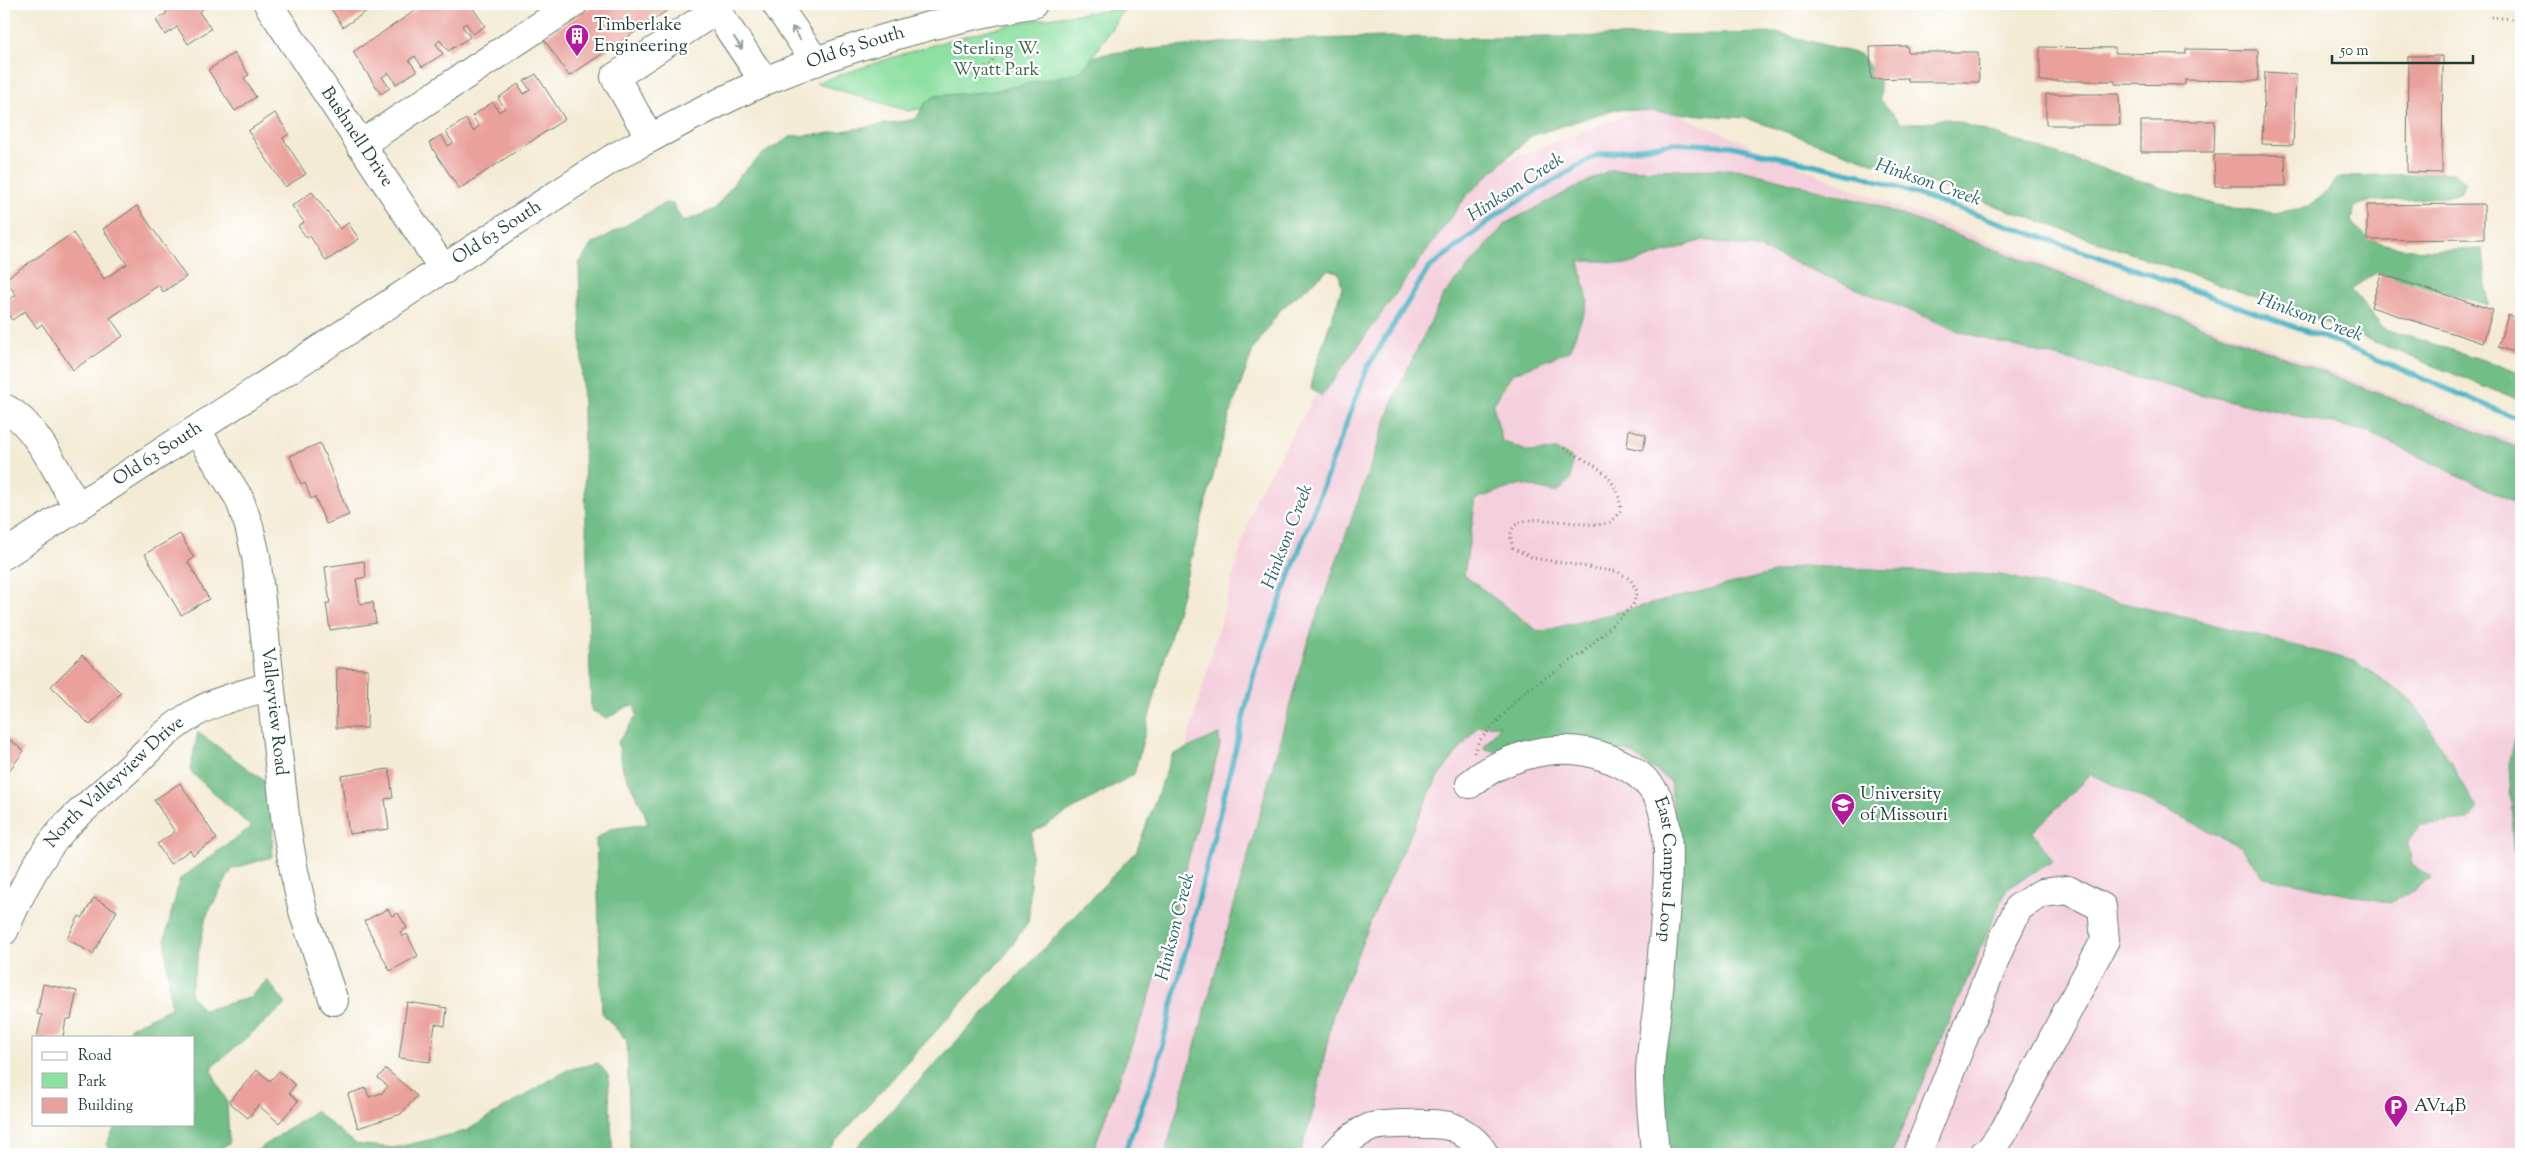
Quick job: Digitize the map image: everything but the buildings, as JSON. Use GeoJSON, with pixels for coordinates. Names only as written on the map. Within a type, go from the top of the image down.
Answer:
{"type":"FeatureCollection","features":[{"type":"Feature","properties":{"kind":"street","name":"Bushnell Drive"},"geometry":{"type":"LineString","coordinates":[[268,4],[444,270]]}},
{"type":"Feature","properties":{"kind":"street"},"geometry":{"type":"LineString","coordinates":[[360,145],[573,4]]}},
{"type":"Feature","properties":{"kind":"street"},"geometry":{"type":"LineString","coordinates":[[776,4],[816,62]]}},
{"type":"Feature","properties":{"kind":"street","name":"Old 63 South"},"geometry":{"type":"LineString","coordinates":[[4,555],[444,270],[613,158],[650,138],[764,81],[816,62],[877,42],[996,10],[1033,4]]}},
{"type":"Feature","properties":{"kind":"street"},"geometry":{"type":"LineString","coordinates":[[650,138],[615,77],[714,7],[764,81]]}},
{"type":"Feature","properties":{"kind":"street"},"geometry":{"type":"LineString","coordinates":[[4,408],[28,428],[78,506]]}},
{"type":"Feature","properties":{"kind":"street","name":"Valleyview Road"},"geometry":{"type":"LineString","coordinates":[[197,431],[239,498],[249,526],[256,556],[270,686],[294,871],[307,924],[334,1001]]}},
{"type":"Feature","properties":{"kind":"street","name":"North Valleyview Drive"},"geometry":{"type":"LineString","coordinates":[[4,931],[22,890],[43,856],[63,830],[91,802],[150,748],[192,715],[224,700],[270,686]]}},
{"type":"Feature","properties":{"kind":"street","name":"East Campus Loop"},"geometry":{"type":"LineString","coordinates":[[1474,781],[1486,771],[1514,759],[1543,752],[1576,750],[1604,756],[1639,774],[1652,790],[1662,808],[1668,857],[1664,943],[1650,1075],[1655,1154]]}},
{"type":"Feature","properties":{"kind":"street"},"geometry":{"type":"LineString","coordinates":[[1917,1154],[2003,940],[2019,907],[2042,893],[2068,890],[2102,908],[2105,940],[2005,1130],[1990,1150],[1984,1154]]}},
{"type":"Feature","properties":{"kind":"street"},"geometry":{"type":"LineString","coordinates":[[1335,1154],[1347,1140],[1373,1127],[1423,1124],[1450,1126],[1480,1145],[1484,1154]]}},
{"type":"Feature","properties":{"kind":"path"},"geometry":{"type":"LineString","coordinates":[[2491,17],[2521,20]]}},
{"type":"Feature","properties":{"kind":"path"},"geometry":{"type":"LineString","coordinates":[[977,79],[980,71],[991,65],[996,56]]}},
{"type":"Feature","properties":{"kind":"path"},"geometry":{"type":"LineString","coordinates":[[1474,781],[1472,757],[1479,741],[1487,731],[1524,692],[1583,653],[1634,604],[1637,591],[1630,580],[1618,572],[1533,558],[1513,548],[1510,535],[1512,527],[1522,521],[1562,520],[1593,525],[1610,522],[1621,510],[1620,495],[1606,473],[1562,447]]}},
{"type":"Feature","properties":{"kind":"shaded area","name":"University of Missouri"},"geometry":{"type":"Polygon","coordinates":[[[1654,104],[1854,190],[2521,443],[2521,1154],[1073,1154],[1255,498],[1439,186],[1654,104]]]}},
{"type":"Feature","properties":{"kind":"green space","name":"Sterling W. Wyatt Park"},"geometry":{"type":"Polygon","coordinates":[[[1124,9],[1080,76],[908,111],[816,83],[923,48],[988,30],[1056,17],[1124,9]]]}},
{"type":"Feature","properties":{"kind":"green space"},"geometry":{"type":"Polygon","coordinates":[[[1779,33],[1862,55],[1880,83],[1880,99],[1901,123],[1926,123],[1945,118],[2216,205],[2274,213],[2308,207],[2327,192],[2337,179],[2350,176],[2455,173],[2465,182],[2460,194],[2421,199],[2372,201],[2355,206],[2351,221],[2361,233],[2375,241],[2392,246],[2431,250],[2483,249],[2488,305],[2377,272],[2351,289],[2383,328],[2521,372],[2521,401],[2312,317],[1746,118],[1615,109],[1531,136],[1467,195],[1322,396],[1311,389],[1313,374],[1342,288],[1339,273],[1329,269],[1280,310],[1253,350],[1228,420],[1134,774],[1032,833],[1029,920],[1007,953],[824,1154],[630,1154],[627,1041],[602,1013],[596,839],[610,829],[648,824],[643,809],[623,770],[618,742],[637,715],[634,705],[606,718],[591,710],[579,264],[591,245],[665,203],[673,204],[683,222],[715,209],[739,176],[764,153],[792,136],[824,134],[916,119],[925,103],[935,96],[994,91],[1080,72],[1095,56],[1119,52],[1243,41],[1385,37],[1494,38],[1779,33]]]}},
{"type":"Feature","properties":{"kind":"green space"},"geometry":{"type":"Polygon","coordinates":[[[1738,169],[1873,204],[2287,358],[2521,449],[2521,505],[2365,431],[2190,392],[1961,332],[1761,249],[1703,240],[1626,265],[1603,261],[1579,261],[1588,302],[1569,351],[1512,374],[1493,405],[1502,441],[1529,452],[1557,450],[1572,458],[1571,479],[1557,493],[1521,484],[1476,499],[1464,575],[1539,632],[1802,566],[2001,575],[2184,617],[2355,661],[2412,700],[2478,808],[2468,820],[2420,825],[2408,844],[2412,865],[2432,878],[2391,903],[2264,877],[2241,847],[2091,774],[2033,832],[2053,861],[2007,888],[1891,1154],[1663,1154],[1655,1076],[1679,850],[1670,781],[1630,752],[1561,741],[1496,752],[1483,748],[1500,725],[1478,726],[1437,778],[1381,897],[1333,1014],[1314,1108],[1300,1154],[1165,1154],[1306,647],[1397,391],[1443,296],[1506,223],[1610,170],[1738,169]]]}},
{"type":"Feature","properties":{"kind":"green space"},"geometry":{"type":"Polygon","coordinates":[[[2521,715],[2521,861],[2514,850],[2509,764],[2521,715]]]}},
{"type":"Feature","properties":{"kind":"green space"},"geometry":{"type":"Polygon","coordinates":[[[198,732],[274,788],[272,857],[232,869],[206,917],[190,994],[203,1010],[249,998],[267,980],[286,1004],[212,1067],[213,1074],[227,1102],[229,1144],[213,1154],[111,1154],[106,1144],[116,1126],[195,1126],[195,1036],[126,1036],[131,1027],[171,1008],[165,938],[180,879],[251,827],[190,771],[198,732]]]}},
{"type":"Feature","properties":{"kind":"green space"},"geometry":{"type":"Polygon","coordinates":[[[1219,734],[1220,746],[1151,992],[1092,1154],[850,1154],[1137,850],[1172,755],[1219,734]]]}},
{"type":"Feature","properties":{"kind":"green space"},"geometry":{"type":"Polygon","coordinates":[[[598,1063],[608,1075],[613,1154],[252,1154],[315,1111],[356,1144],[394,1148],[466,1131],[567,1070],[598,1063]]]}},
{"type":"Feature","properties":{"kind":"waterway","name":"Hinkson Creek"},"geometry":{"type":"LineString","coordinates":[[1124,1154],[1157,1066],[1256,666],[1367,368],[1428,269],[1502,211],[1597,155],[1673,143],[1731,146],[1864,176],[2157,277],[2336,342],[2521,420]]}},
{"type":"Feature","properties":{"kind":"place","name":"Timberlake Engineering"},"geometry":{"type":"Point","coordinates":[577,57]}},
{"type":"Feature","properties":{"kind":"place","name":"University of Missouri"},"geometry":{"type":"Point","coordinates":[1843,826]}},
{"type":"Feature","properties":{"kind":"place","name":"AV14B"},"geometry":{"type":"Point","coordinates":[2396,1128]}}]}
